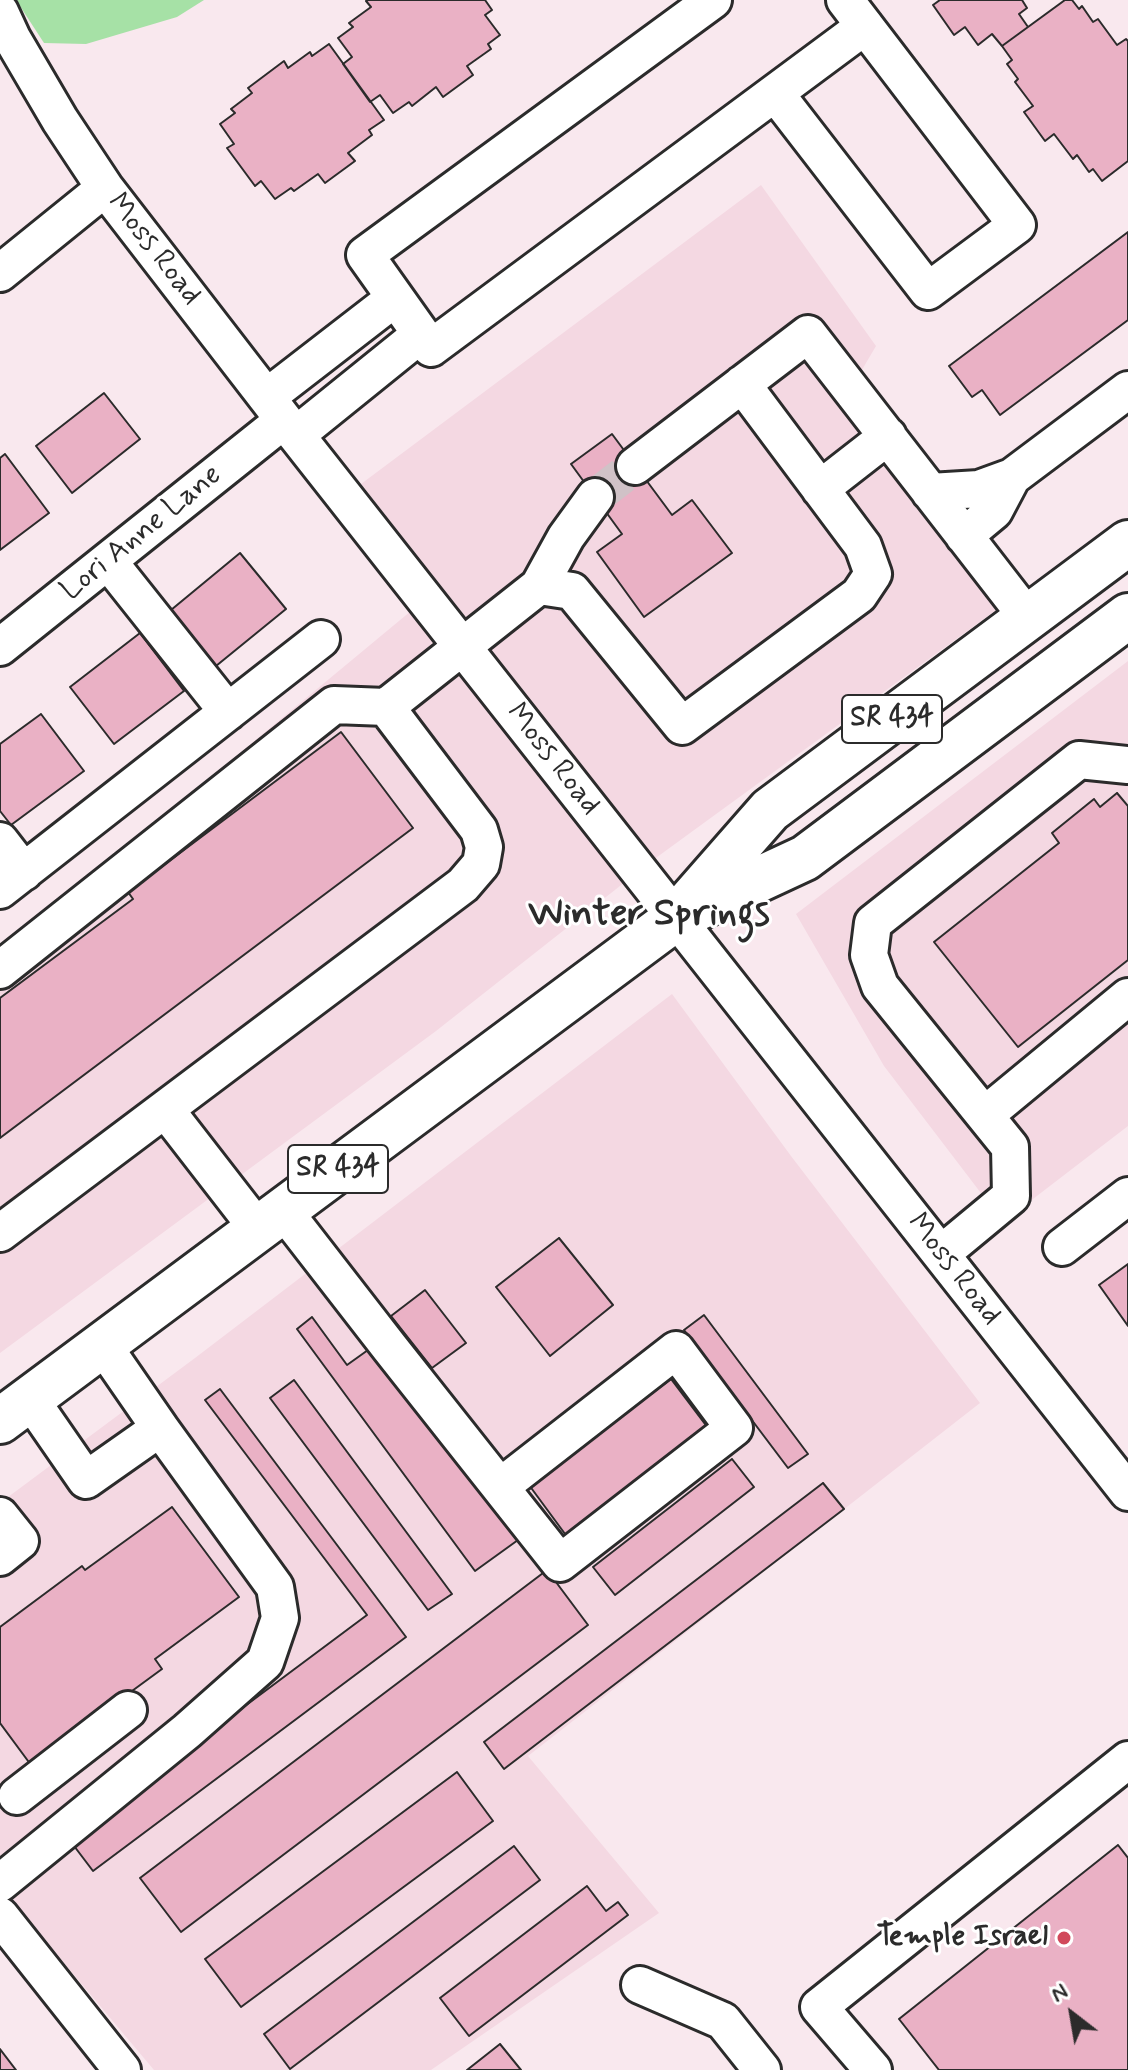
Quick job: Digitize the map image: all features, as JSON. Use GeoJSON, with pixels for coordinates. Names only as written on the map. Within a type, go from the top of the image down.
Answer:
{"type":"FeatureCollection","features":[{"type":"Feature","properties":{"kind":"main road","name":"SR 434"},"geometry":{"type":"LineString","coordinates":[[676,918],[770,810],[1128,543]]}},
{"type":"Feature","properties":{"kind":"main road","name":"SR 434"},"geometry":{"type":"LineString","coordinates":[[15,1410],[676,918],[805,858],[1128,616]]}},
{"type":"Feature","properties":{"kind":"street"},"geometry":{"type":"LineString","coordinates":[[713,0],[365,255],[431,348],[775,93],[855,13],[1017,225],[928,291],[775,93]]}},
{"type":"Feature","properties":{"kind":"street","name":"Moss Road"},"geometry":{"type":"LineString","coordinates":[[0,12],[60,120],[105,188],[1128,1492]]}},
{"type":"Feature","properties":{"kind":"street"},"geometry":{"type":"LineString","coordinates":[[0,273],[105,188]]}},
{"type":"Feature","properties":{"kind":"street"},"geometry":{"type":"LineString","coordinates":[[282,417],[395,298]]}},
{"type":"Feature","properties":{"kind":"street"},"geometry":{"type":"LineString","coordinates":[[282,417],[421,334]]}},
{"type":"Feature","properties":{"kind":"street"},"geometry":{"type":"LineString","coordinates":[[635,466],[808,334],[1028,618]]}},
{"type":"Feature","properties":{"kind":"street"},"geometry":{"type":"LineString","coordinates":[[539,586],[572,591],[682,726],[859,595],[873,574],[863,546],[742,384]]}},
{"type":"Feature","properties":{"kind":"street"},"geometry":{"type":"LineString","coordinates":[[930,492],[979,489],[1012,477],[1128,390]]}},
{"type":"Feature","properties":{"kind":"street","name":"Lori Anne Lane"},"geometry":{"type":"LineString","coordinates":[[0,647],[282,417]]}},
{"type":"Feature","properties":{"kind":"street"},"geometry":{"type":"LineString","coordinates":[[820,489],[888,436]]}},
{"type":"Feature","properties":{"kind":"street"},"geometry":{"type":"LineString","coordinates":[[964,536],[994,511],[1012,477]]}},
{"type":"Feature","properties":{"kind":"street"},"geometry":{"type":"LineString","coordinates":[[0,970],[334,705],[386,707],[539,586],[566,537],[595,497]]}},
{"type":"Feature","properties":{"kind":"street"},"geometry":{"type":"LineString","coordinates":[[108,561],[228,712]]}},
{"type":"Feature","properties":{"kind":"street"},"geometry":{"type":"LineString","coordinates":[[0,841],[12,881],[321,639]]}},
{"type":"Feature","properties":{"kind":"street"},"geometry":{"type":"LineString","coordinates":[[0,1233],[463,885],[481,864],[484,847],[479,830],[386,707]]}},
{"type":"Feature","properties":{"kind":"street"},"geometry":{"type":"LineString","coordinates":[[941,1254],[1011,1196],[1010,1147],[880,986],[869,955],[873,923],[1079,760],[1128,765]]}},
{"type":"Feature","properties":{"kind":"street"},"geometry":{"type":"LineString","coordinates":[[985,1115],[1128,997]]}},
{"type":"Feature","properties":{"kind":"street"},"geometry":{"type":"LineString","coordinates":[[165,1109],[271,1219],[500,1487],[560,1563],[734,1428],[676,1350],[500,1487]]}},
{"type":"Feature","properties":{"kind":"street"},"geometry":{"type":"LineString","coordinates":[[1062,1247],[1128,1196]]}},
{"type":"Feature","properties":{"kind":"street"},"geometry":{"type":"LineString","coordinates":[[0,1883],[187,1731],[265,1662],[280,1618],[275,1587],[102,1344]]}},
{"type":"Feature","properties":{"kind":"street"},"geometry":{"type":"LineString","coordinates":[[15,1410],[86,1480],[160,1428]]}},
{"type":"Feature","properties":{"kind":"street"},"geometry":{"type":"LineString","coordinates":[[0,1516],[20,1541],[0,1557]]}},
{"type":"Feature","properties":{"kind":"street"},"geometry":{"type":"LineString","coordinates":[[6,1793],[128,1710]]}},
{"type":"Feature","properties":{"kind":"street"},"geometry":{"type":"LineString","coordinates":[[873,2070],[819,2007],[1128,1760]]}},
{"type":"Feature","properties":{"kind":"street"},"geometry":{"type":"LineString","coordinates":[[0,1916],[122,2070]]}},
{"type":"Feature","properties":{"kind":"street"},"geometry":{"type":"LineString","coordinates":[[640,1985],[723,2021],[762,2070]]}},
{"type":"Feature","properties":{"kind":"shaded area"},"geometry":{"type":"Polygon","coordinates":[[[761,185],[876,346],[856,380],[1003,605],[653,860],[361,484],[761,185]]]}},
{"type":"Feature","properties":{"kind":"shaded area"},"geometry":{"type":"Polygon","coordinates":[[[411,611],[625,882],[436,1031],[0,1353],[0,952],[411,611]]]}},
{"type":"Feature","properties":{"kind":"shaded area"},"geometry":{"type":"Polygon","coordinates":[[[1128,661],[1128,1126],[1003,1222],[884,1066],[796,914],[1128,661]]]}},
{"type":"Feature","properties":{"kind":"shaded area"},"geometry":{"type":"Polygon","coordinates":[[[672,994],[980,1403],[528,1756],[659,1913],[431,2070],[154,2070],[0,1887],[0,1503],[672,994]]]}},
{"type":"Feature","properties":{"kind":"green space"},"geometry":{"type":"Polygon","coordinates":[[[16,0],[204,0],[177,17],[86,44],[44,43],[16,0]]]}},
{"type":"Feature","properties":{"kind":"building"},"geometry":{"type":"Polygon","coordinates":[[[368,0],[485,0],[492,10],[485,15],[500,35],[488,44],[491,49],[467,66],[473,75],[443,97],[436,87],[412,106],[409,102],[393,113],[380,95],[370,102],[343,64],[352,57],[338,38],[353,27],[349,23],[371,7],[368,0]]]}},
{"type":"Feature","properties":{"kind":"building"},"geometry":{"type":"Polygon","coordinates":[[[940,0],[1022,0],[1027,8],[1019,14],[1028,27],[1002,46],[992,34],[978,45],[965,27],[954,35],[933,5],[940,0]]]}},
{"type":"Feature","properties":{"kind":"building"},"geometry":{"type":"Polygon","coordinates":[[[1065,0],[1072,0],[1079,9],[1082,6],[1093,22],[1098,19],[1117,45],[1126,39],[1128,41],[1128,161],[1102,181],[1093,169],[1089,172],[1077,155],[1073,159],[1054,134],[1045,141],[1024,112],[1033,106],[1015,82],[1018,79],[1007,64],[1012,60],[1002,46],[1065,0]]]}},
{"type":"Feature","properties":{"kind":"building"},"geometry":{"type":"Polygon","coordinates":[[[329,44],[384,120],[369,130],[372,135],[348,153],[355,161],[325,183],[318,174],[294,191],[291,188],[275,199],[261,181],[255,186],[227,148],[234,144],[220,124],[235,113],[231,109],[252,93],[248,88],[284,61],[288,68],[310,52],[312,56],[329,44]]]}},
{"type":"Feature","properties":{"kind":"building"},"geometry":{"type":"Polygon","coordinates":[[[1128,232],[1128,320],[1000,415],[982,390],[972,397],[949,366],[1128,232]]]}},
{"type":"Feature","properties":{"kind":"building"},"geometry":{"type":"Polygon","coordinates":[[[104,393],[140,439],[72,493],[36,446],[104,393]]]}},
{"type":"Feature","properties":{"kind":"building"},"geometry":{"type":"Polygon","coordinates":[[[612,434],[672,515],[692,500],[732,553],[644,617],[597,552],[622,534],[571,464],[612,434]]]}},
{"type":"Feature","properties":{"kind":"building"},"geometry":{"type":"Polygon","coordinates":[[[5,454],[49,513],[0,550],[0,458],[5,454]]]}},
{"type":"Feature","properties":{"kind":"building"},"geometry":{"type":"Polygon","coordinates":[[[240,553],[286,609],[216,666],[171,610],[240,553]]]}},
{"type":"Feature","properties":{"kind":"building"},"geometry":{"type":"Polygon","coordinates":[[[140,633],[184,691],[114,744],[70,687],[140,633]]]}},
{"type":"Feature","properties":{"kind":"building"},"geometry":{"type":"Polygon","coordinates":[[[41,714],[84,771],[11,825],[0,811],[0,744],[41,714]]]}},
{"type":"Feature","properties":{"kind":"building"},"geometry":{"type":"Polygon","coordinates":[[[341,732],[413,828],[0,1138],[0,998],[133,899],[128,892],[341,732]]]}},
{"type":"Feature","properties":{"kind":"building"},"geometry":{"type":"Polygon","coordinates":[[[1117,793],[1128,806],[1128,960],[1018,1047],[934,942],[1059,843],[1052,833],[1094,799],[1100,807],[1117,793]]]}},
{"type":"Feature","properties":{"kind":"building"},"geometry":{"type":"Polygon","coordinates":[[[559,1238],[613,1305],[550,1356],[496,1287],[559,1238]]]}},
{"type":"Feature","properties":{"kind":"building"},"geometry":{"type":"Polygon","coordinates":[[[1128,1264],[1128,1326],[1099,1285],[1128,1264]]]}},
{"type":"Feature","properties":{"kind":"building"},"geometry":{"type":"Polygon","coordinates":[[[425,1290],[466,1343],[432,1368],[391,1316],[425,1290]]]}},
{"type":"Feature","properties":{"kind":"building"},"geometry":{"type":"Polygon","coordinates":[[[704,1315],[808,1454],[788,1468],[684,1330],[704,1315]]]}},
{"type":"Feature","properties":{"kind":"building"},"geometry":{"type":"Polygon","coordinates":[[[312,1317],[347,1365],[375,1345],[518,1540],[475,1571],[297,1329],[312,1317]]]}},
{"type":"Feature","properties":{"kind":"building"},"geometry":{"type":"Polygon","coordinates":[[[671,1379],[711,1432],[568,1538],[529,1485],[671,1379]]]}},
{"type":"Feature","properties":{"kind":"building"},"geometry":{"type":"Polygon","coordinates":[[[294,1380],[452,1594],[428,1610],[270,1398],[294,1380]]]}},
{"type":"Feature","properties":{"kind":"building"},"geometry":{"type":"Polygon","coordinates":[[[220,1389],[406,1637],[93,1871],[68,1838],[367,1615],[205,1400],[220,1389]]]}},
{"type":"Feature","properties":{"kind":"building"},"geometry":{"type":"Polygon","coordinates":[[[732,1459],[754,1487],[615,1595],[593,1567],[732,1459]]]}},
{"type":"Feature","properties":{"kind":"building"},"geometry":{"type":"Polygon","coordinates":[[[823,1483],[844,1509],[504,1769],[484,1742],[823,1483]]]}},
{"type":"Feature","properties":{"kind":"building"},"geometry":{"type":"Polygon","coordinates":[[[172,1507],[239,1597],[155,1659],[162,1669],[31,1765],[0,1723],[0,1627],[82,1566],[85,1570],[172,1507]]]}},
{"type":"Feature","properties":{"kind":"building"},"geometry":{"type":"Polygon","coordinates":[[[547,1570],[588,1625],[181,1932],[140,1878],[547,1570]]]}},
{"type":"Feature","properties":{"kind":"building"},"geometry":{"type":"Polygon","coordinates":[[[457,1772],[493,1821],[241,2007],[205,1959],[457,1772]]]}},
{"type":"Feature","properties":{"kind":"building","name":"Temple Israel"},"geometry":{"type":"Polygon","coordinates":[[[1118,1845],[1128,1858],[1128,2070],[939,2070],[899,2019],[1118,1845]]]}},
{"type":"Feature","properties":{"kind":"building"},"geometry":{"type":"Polygon","coordinates":[[[514,1846],[540,1880],[290,2069],[264,2034],[514,1846]]]}},
{"type":"Feature","properties":{"kind":"building"},"geometry":{"type":"Polygon","coordinates":[[[587,1886],[606,1911],[618,1902],[628,1915],[469,2036],[440,1998],[587,1886]]]}},
{"type":"Feature","properties":{"kind":"building"},"geometry":{"type":"Polygon","coordinates":[[[500,2044],[521,2070],[467,2070],[500,2044]]]}},
{"type":"Feature","properties":{"kind":"building"},"geometry":{"type":"Polygon","coordinates":[[[0,2049],[16,2070],[0,2070],[0,2049]]]}},
{"type":"Feature","properties":{"kind":"tunnel"},"geometry":{"type":"LineString","coordinates":[[595,497],[635,466]]}},
{"type":"Feature","properties":{"kind":"place","name":"Temple Israel"},"geometry":{"type":"Point","coordinates":[1064,1938]}},
{"type":"Feature","properties":{"kind":"district","name":"Winter Springs"},"geometry":{"type":"Point","coordinates":[649,916]}}]}
